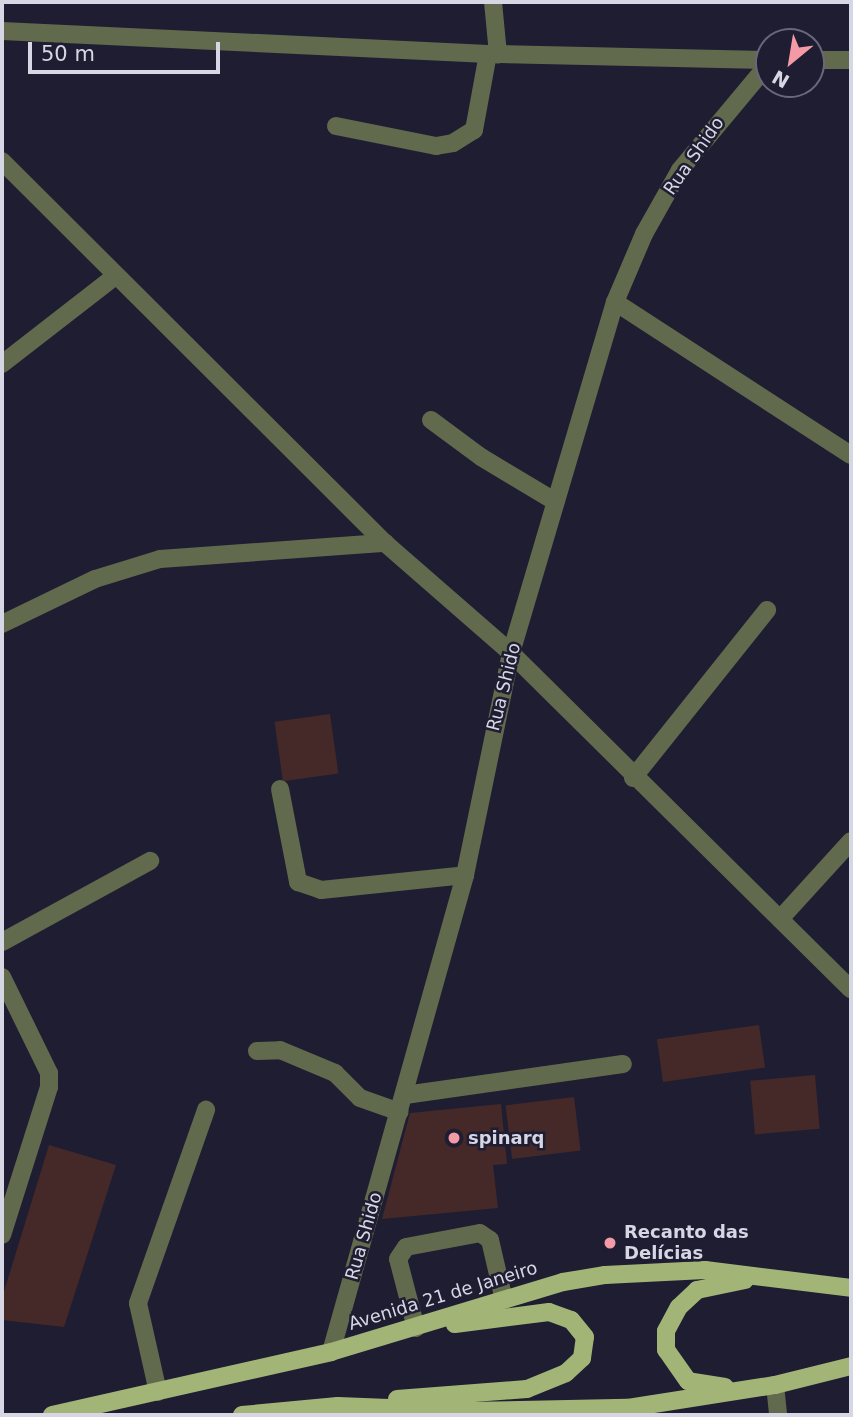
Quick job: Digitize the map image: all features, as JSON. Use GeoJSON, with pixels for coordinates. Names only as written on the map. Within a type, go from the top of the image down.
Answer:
{"type":"FeatureCollection","features":[{"type":"Feature","properties":{"kind":"main road","name":"Avenida 21 de Janeiro"},"geometry":{"type":"LineString","coordinates":[[52,1415],[331,1352],[395,1335],[563,1282],[648,1269],[762,1277],[851,1288]]}},
{"type":"Feature","properties":{"kind":"main road"},"geometry":{"type":"LineString","coordinates":[[762,1277],[697,1290],[679,1307],[666,1331],[666,1350],[688,1381],[707,1387],[775,1385]]}},
{"type":"Feature","properties":{"kind":"main road"},"geometry":{"type":"LineString","coordinates":[[344,1411],[527,1389],[566,1373],[582,1358],[585,1337],[571,1320],[549,1312],[395,1335]]}},
{"type":"Feature","properties":{"kind":"main road"},"geometry":{"type":"LineString","coordinates":[[242,1415],[344,1411],[625,1412],[775,1385],[851,1366]]}},
{"type":"Feature","properties":{"kind":"street"},"geometry":{"type":"LineString","coordinates":[[335,126],[436,146],[453,143],[474,130],[493,54],[494,2]]}},
{"type":"Feature","properties":{"kind":"street"},"geometry":{"type":"LineString","coordinates":[[2,31],[493,54],[755,61]]}},
{"type":"Feature","properties":{"kind":"street"},"geometry":{"type":"LineString","coordinates":[[825,60],[851,60]]}},
{"type":"Feature","properties":{"kind":"street","name":"Rua Shido"},"geometry":{"type":"LineString","coordinates":[[331,1352],[465,875],[511,653],[615,302],[644,234],[680,170],[755,78]]}},
{"type":"Feature","properties":{"kind":"street"},"geometry":{"type":"LineString","coordinates":[[2,161],[114,277],[385,543],[511,653],[633,778],[851,989]]}},
{"type":"Feature","properties":{"kind":"street"},"geometry":{"type":"LineString","coordinates":[[2,364],[114,277]]}},
{"type":"Feature","properties":{"kind":"street"},"geometry":{"type":"LineString","coordinates":[[615,302],[851,455]]}},
{"type":"Feature","properties":{"kind":"street"},"geometry":{"type":"LineString","coordinates":[[431,420],[481,457],[556,502]]}},
{"type":"Feature","properties":{"kind":"street"},"geometry":{"type":"LineString","coordinates":[[2,624],[96,579],[159,559],[385,543]]}},
{"type":"Feature","properties":{"kind":"street"},"geometry":{"type":"LineString","coordinates":[[633,778],[767,610]]}},
{"type":"Feature","properties":{"kind":"street"},"geometry":{"type":"LineString","coordinates":[[280,789],[298,883],[321,890],[465,875]]}},
{"type":"Feature","properties":{"kind":"street"},"geometry":{"type":"LineString","coordinates":[[780,919],[851,841]]}},
{"type":"Feature","properties":{"kind":"street"},"geometry":{"type":"LineString","coordinates":[[2,942],[150,861]]}},
{"type":"Feature","properties":{"kind":"street"},"geometry":{"type":"LineString","coordinates":[[2,977],[49,1073],[49,1087],[6,1209],[2,1236]]}},
{"type":"Feature","properties":{"kind":"street"},"geometry":{"type":"LineString","coordinates":[[257,1051],[280,1050],[335,1073],[360,1098],[400,1112]]}},
{"type":"Feature","properties":{"kind":"street"},"geometry":{"type":"LineString","coordinates":[[405,1094],[623,1064]]}},
{"type":"Feature","properties":{"kind":"street"},"geometry":{"type":"LineString","coordinates":[[158,1392],[138,1303],[206,1110]]}},
{"type":"Feature","properties":{"kind":"street"},"geometry":{"type":"LineString","coordinates":[[416,1328],[398,1259],[407,1247],[480,1233],[489,1240],[503,1300]]}},
{"type":"Feature","properties":{"kind":"street"},"geometry":{"type":"LineString","coordinates":[[775,1385],[778,1415]]}},
{"type":"Feature","properties":{"kind":"building"},"geometry":{"type":"Polygon","coordinates":[[[330,714],[338,773],[283,781],[275,722],[330,714]]]}},
{"type":"Feature","properties":{"kind":"building"},"geometry":{"type":"Polygon","coordinates":[[[759,1025],[765,1068],[663,1082],[657,1039],[759,1025]]]}},
{"type":"Feature","properties":{"kind":"building"},"geometry":{"type":"Polygon","coordinates":[[[815,1075],[820,1129],[755,1134],[750,1081],[815,1075]]]}},
{"type":"Feature","properties":{"kind":"building"},"geometry":{"type":"Polygon","coordinates":[[[574,1097],[581,1151],[512,1159],[506,1105],[574,1097]]]}},
{"type":"Feature","properties":{"kind":"building","name":"spinarq"},"geometry":{"type":"Polygon","coordinates":[[[501,1104],[507,1164],[493,1165],[498,1208],[382,1219],[410,1113],[501,1104]]]}},
{"type":"Feature","properties":{"kind":"building"},"geometry":{"type":"Polygon","coordinates":[[[49,1145],[116,1165],[64,1327],[2,1320],[2,1298],[49,1145]]]}},
{"type":"Feature","properties":{"kind":"place","name":"spinarq"},"geometry":{"type":"Point","coordinates":[454,1138]}},
{"type":"Feature","properties":{"kind":"place","name":"Recanto das Delícias"},"geometry":{"type":"Point","coordinates":[610,1243]}}]}
